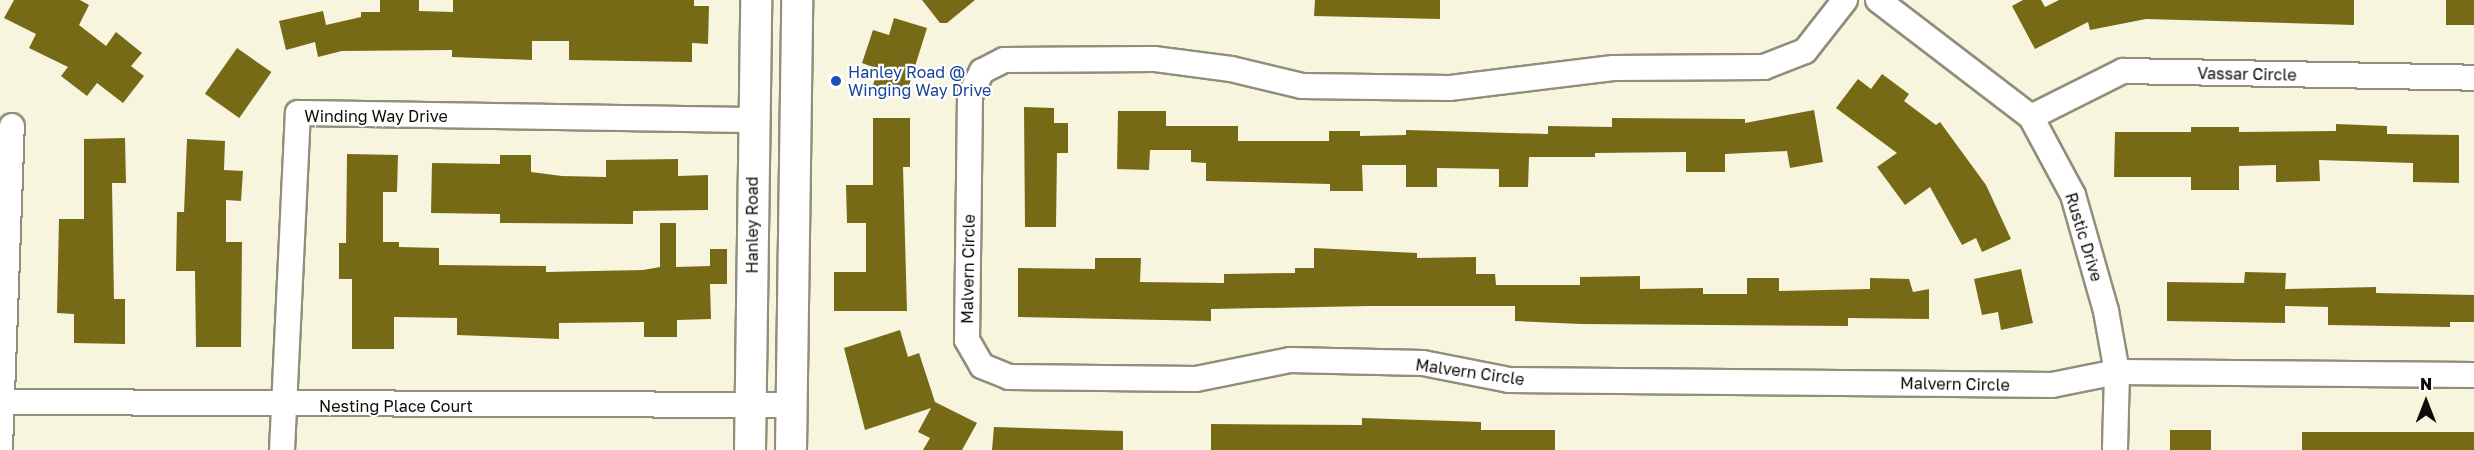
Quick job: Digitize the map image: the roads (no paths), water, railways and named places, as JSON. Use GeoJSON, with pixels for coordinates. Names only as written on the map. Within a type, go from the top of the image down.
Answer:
{"type":"FeatureCollection","features":[{"type":"Feature","properties":{"kind":"main road","name":"Hanley Road"},"geometry":{"type":"LineString","coordinates":[[750,450],[752,120],[756,0]]}},
{"type":"Feature","properties":{"kind":"main road"},"geometry":{"type":"LineString","coordinates":[[792,450],[797,0]]}},
{"type":"Feature","properties":{"kind":"street","name":"Malvern Circle"},"geometry":{"type":"LineString","coordinates":[[1845,0],[1805,51],[1764,67],[1613,68],[1449,88],[1302,86],[1231,69],[1154,59],[1004,60],[982,71],[970,96],[968,340],[982,366],[1009,377],[1196,379],[1290,360],[1423,363],[1509,380],[2052,385],[2117,372]]}},
{"type":"Feature","properties":{"kind":"street","name":"Rustic Drive"},"geometry":{"type":"LineString","coordinates":[[1878,0],[2031,117],[2073,195],[2106,311],[2117,372],[2115,450]]}},
{"type":"Feature","properties":{"kind":"street","name":"Vassar Circle"},"geometry":{"type":"LineString","coordinates":[[2031,117],[2123,71],[2474,78]]}},
{"type":"Feature","properties":{"kind":"street","name":"Winding Way Drive"},"geometry":{"type":"LineString","coordinates":[[282,450],[298,113],[752,120]]}},
{"type":"Feature","properties":{"kind":"street"},"geometry":{"type":"LineString","coordinates":[[0,448],[12,126]]}},
{"type":"Feature","properties":{"kind":"street"},"geometry":{"type":"LineString","coordinates":[[2117,372],[2474,375]]}},
{"type":"Feature","properties":{"kind":"street","name":"Nesting Place Court"},"geometry":{"type":"LineString","coordinates":[[1,402],[283,406],[792,405]]}},
{"type":"Feature","properties":{"kind":"place","name":"Hanley Road @ Winging Way Drive"},"geometry":{"type":"Point","coordinates":[836,81]}}]}
